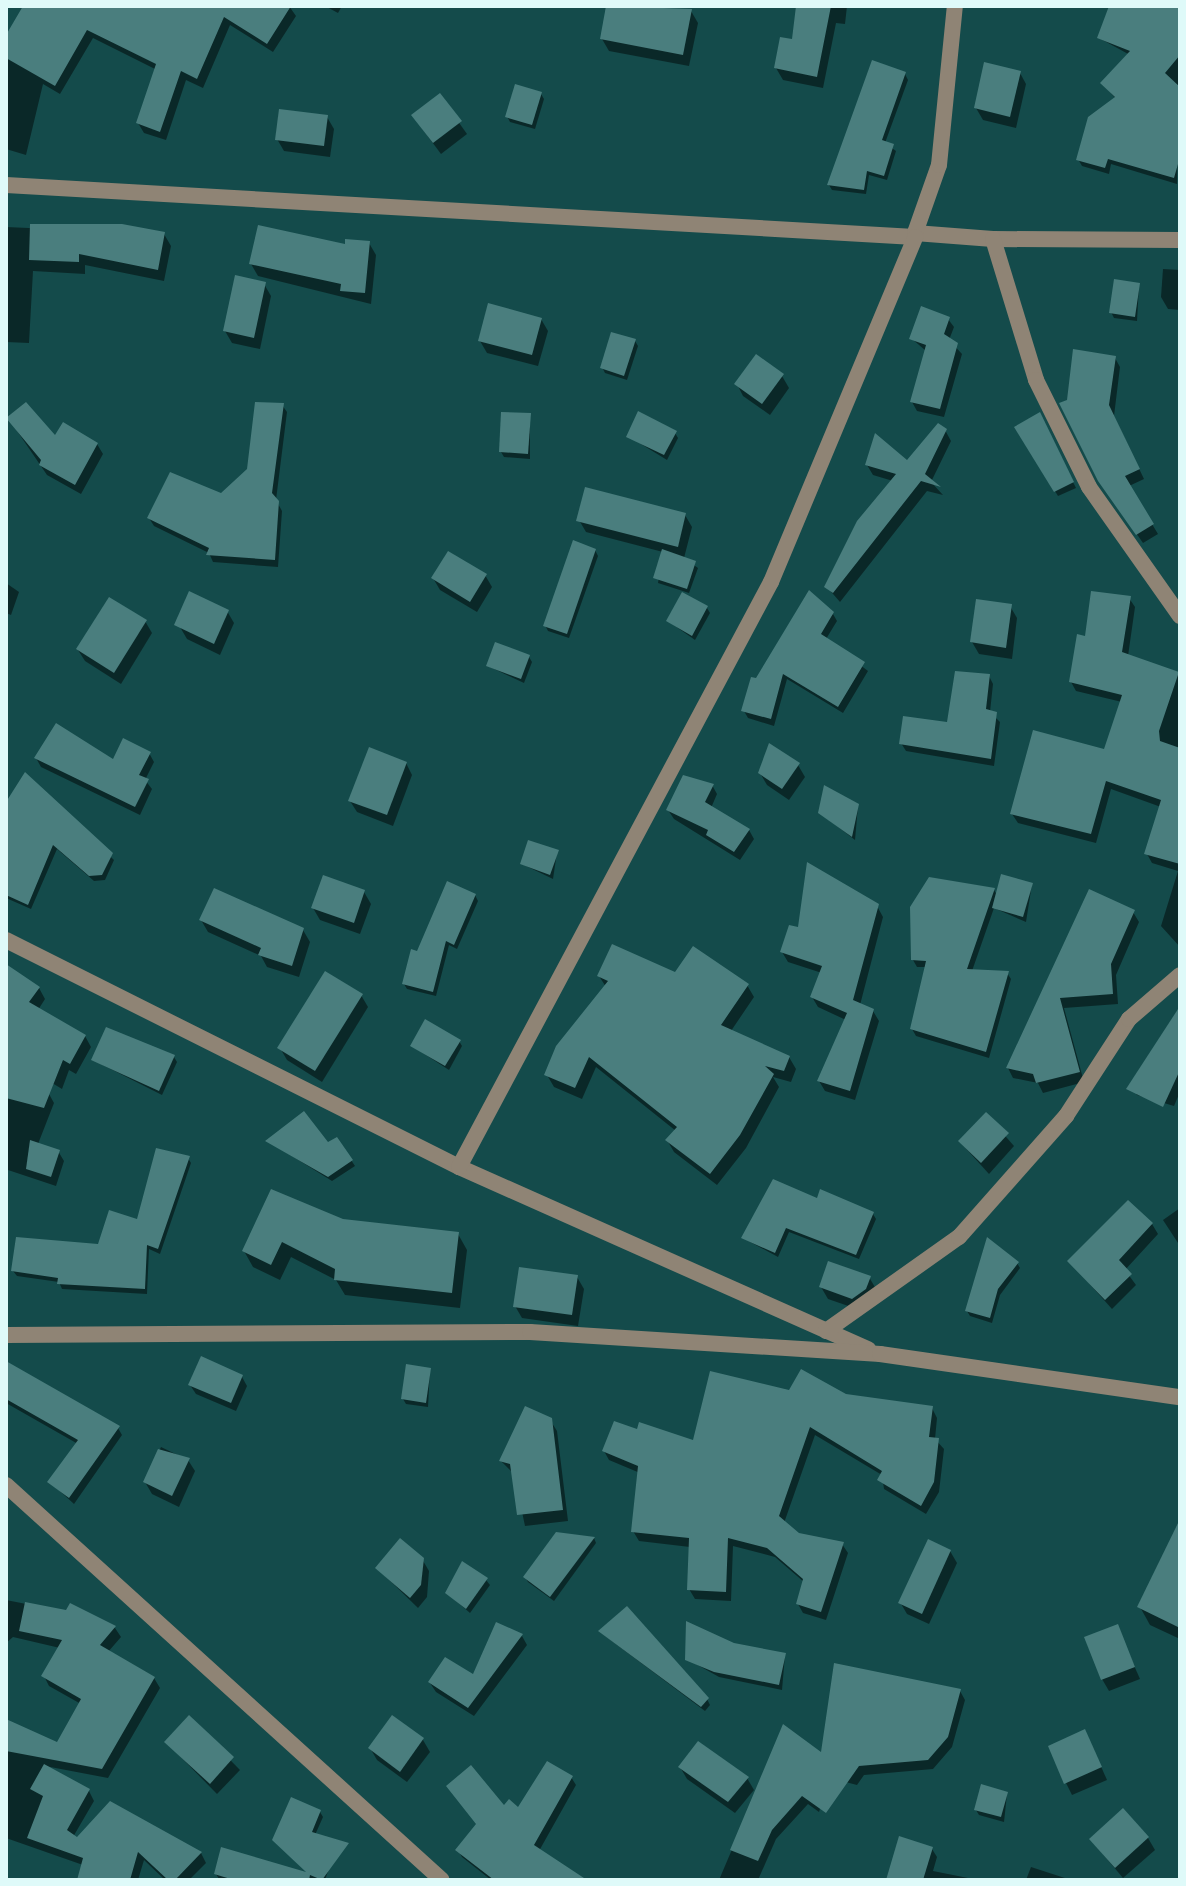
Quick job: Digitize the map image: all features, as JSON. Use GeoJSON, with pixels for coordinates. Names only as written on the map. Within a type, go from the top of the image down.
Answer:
{"type":"FeatureCollection","features":[{"type":"Feature","properties":{"kind":"street"},"geometry":{"type":"LineString","coordinates":[[459,1167],[771,582],[915,235],[939,165],[955,6]]}},
{"type":"Feature","properties":{"kind":"street"},"geometry":{"type":"LineString","coordinates":[[6,185],[993,239],[1180,240]]}},
{"type":"Feature","properties":{"kind":"street"},"geometry":{"type":"LineString","coordinates":[[993,239],[1036,380],[1089,487],[1180,616]]}},
{"type":"Feature","properties":{"kind":"street"},"geometry":{"type":"LineString","coordinates":[[6,940],[459,1167],[880,1354]]}},
{"type":"Feature","properties":{"kind":"street"},"geometry":{"type":"LineString","coordinates":[[826,1331],[959,1237],[1066,1116],[1129,1019],[1180,975]]}},
{"type":"Feature","properties":{"kind":"street"},"geometry":{"type":"LineString","coordinates":[[6,1335],[530,1332],[880,1354],[1180,1397]]}},
{"type":"Feature","properties":{"kind":"street"},"geometry":{"type":"LineString","coordinates":[[6,1485],[442,1880]]}},
{"type":"Feature","properties":{"kind":"building"},"geometry":{"type":"Polygon","coordinates":[[[23,6],[291,6],[267,44],[224,17],[197,79],[181,71],[160,132],[136,123],[156,64],[87,30],[55,86],[6,58],[6,35],[23,6]]]}},
{"type":"Feature","properties":{"kind":"building"},"geometry":{"type":"Polygon","coordinates":[[[606,6],[692,9],[683,55],[600,39],[606,6]]]}},
{"type":"Feature","properties":{"kind":"building"},"geometry":{"type":"Polygon","coordinates":[[[796,6],[831,6],[817,77],[774,68],[780,37],[792,39],[796,6]]]}},
{"type":"Feature","properties":{"kind":"building"},"geometry":{"type":"Polygon","coordinates":[[[1109,6],[1180,6],[1180,55],[1165,73],[1180,87],[1180,157],[1174,178],[1108,159],[1105,168],[1076,160],[1088,117],[1115,97],[1100,83],[1130,51],[1097,38],[1109,6]]]}},
{"type":"Feature","properties":{"kind":"building"},"geometry":{"type":"Polygon","coordinates":[[[872,60],[906,72],[882,140],[894,144],[884,176],[867,171],[864,190],[827,185],[872,60]]]}},
{"type":"Feature","properties":{"kind":"building"},"geometry":{"type":"Polygon","coordinates":[[[984,62],[1021,71],[1010,117],[974,108],[984,62]]]}},
{"type":"Feature","properties":{"kind":"building"},"geometry":{"type":"Polygon","coordinates":[[[515,84],[542,92],[532,125],[505,117],[515,84]]]}},
{"type":"Feature","properties":{"kind":"building"},"geometry":{"type":"Polygon","coordinates":[[[440,93],[462,121],[433,143],[411,115],[440,93]]]}},
{"type":"Feature","properties":{"kind":"building"},"geometry":{"type":"Polygon","coordinates":[[[279,109],[328,115],[324,146],[275,140],[279,109]]]}},
{"type":"Feature","properties":{"kind":"building"},"geometry":{"type":"Polygon","coordinates":[[[30,224],[122,224],[165,232],[158,270],[79,254],[79,262],[29,260],[30,224]]]}},
{"type":"Feature","properties":{"kind":"building"},"geometry":{"type":"Polygon","coordinates":[[[258,225],[345,244],[345,239],[370,241],[365,293],[340,291],[341,284],[249,264],[258,225]]]}},
{"type":"Feature","properties":{"kind":"building"},"geometry":{"type":"Polygon","coordinates":[[[235,275],[266,282],[254,338],[223,331],[235,275]]]}},
{"type":"Feature","properties":{"kind":"building"},"geometry":{"type":"Polygon","coordinates":[[[1114,279],[1140,283],[1135,317],[1109,313],[1114,279]]]}},
{"type":"Feature","properties":{"kind":"building"},"geometry":{"type":"Polygon","coordinates":[[[488,303],[542,318],[532,355],[478,341],[488,303]]]}},
{"type":"Feature","properties":{"kind":"building"},"geometry":{"type":"Polygon","coordinates":[[[921,306],[950,317],[944,334],[958,343],[940,409],[910,402],[926,345],[909,339],[921,306]]]}},
{"type":"Feature","properties":{"kind":"building"},"geometry":{"type":"Polygon","coordinates":[[[611,332],[636,339],[624,376],[600,368],[611,332]]]}},
{"type":"Feature","properties":{"kind":"building"},"geometry":{"type":"Polygon","coordinates":[[[1073,349],[1116,356],[1109,405],[1140,469],[1125,476],[1154,524],[1136,535],[1098,481],[1059,403],[1067,400],[1073,349]]]}},
{"type":"Feature","properties":{"kind":"building"},"geometry":{"type":"Polygon","coordinates":[[[756,354],[784,374],[762,404],[734,384],[756,354]]]}},
{"type":"Feature","properties":{"kind":"building"},"geometry":{"type":"Polygon","coordinates":[[[26,402],[55,435],[63,422],[98,443],[75,485],[39,465],[41,460],[6,418],[26,402]]]}},
{"type":"Feature","properties":{"kind":"building"},"geometry":{"type":"Polygon","coordinates":[[[255,402],[284,403],[272,493],[279,501],[275,560],[206,555],[209,548],[147,518],[170,472],[221,493],[247,469],[255,402]]]}},
{"type":"Feature","properties":{"kind":"building"},"geometry":{"type":"Polygon","coordinates":[[[638,411],[677,431],[664,455],[626,437],[638,411]]]}},
{"type":"Feature","properties":{"kind":"building"},"geometry":{"type":"Polygon","coordinates":[[[501,412],[531,413],[528,454],[499,452],[501,412]]]}},
{"type":"Feature","properties":{"kind":"building"},"geometry":{"type":"Polygon","coordinates":[[[1040,412],[1074,482],[1054,492],[1014,427],[1040,412]]]}},
{"type":"Feature","properties":{"kind":"building"},"geometry":{"type":"Polygon","coordinates":[[[938,423],[947,429],[925,474],[941,487],[921,481],[833,593],[824,587],[857,521],[896,474],[865,465],[875,433],[907,460],[938,423]]]}},
{"type":"Feature","properties":{"kind":"building"},"geometry":{"type":"Polygon","coordinates":[[[585,487],[686,513],[678,547],[576,521],[585,487]]]}},
{"type":"Feature","properties":{"kind":"building"},"geometry":{"type":"Polygon","coordinates":[[[573,540],[596,549],[567,634],[543,626],[573,540]]]}},
{"type":"Feature","properties":{"kind":"building"},"geometry":{"type":"Polygon","coordinates":[[[662,549],[696,561],[687,589],[653,578],[662,549]]]}},
{"type":"Feature","properties":{"kind":"building"},"geometry":{"type":"Polygon","coordinates":[[[448,551],[487,574],[470,602],[431,578],[448,551]]]}},
{"type":"Feature","properties":{"kind":"building"},"geometry":{"type":"Polygon","coordinates":[[[809,590],[834,612],[821,634],[865,662],[838,707],[783,674],[771,719],[741,711],[751,677],[756,678],[809,590]]]}},
{"type":"Feature","properties":{"kind":"building"},"geometry":{"type":"Polygon","coordinates":[[[189,591],[229,610],[214,644],[174,625],[189,591]]]}},
{"type":"Feature","properties":{"kind":"building"},"geometry":{"type":"Polygon","coordinates":[[[1091,591],[1131,596],[1122,652],[1179,672],[1159,731],[1160,741],[1180,748],[1180,864],[1144,854],[1161,800],[1106,781],[1091,834],[1010,814],[1033,730],[1104,749],[1122,695],[1069,682],[1077,634],[1085,636],[1091,591]]]}},
{"type":"Feature","properties":{"kind":"building"},"geometry":{"type":"Polygon","coordinates":[[[682,592],[708,606],[692,636],[666,621],[682,592]]]}},
{"type":"Feature","properties":{"kind":"building"},"geometry":{"type":"Polygon","coordinates":[[[109,597],[147,620],[114,673],[76,649],[109,597]]]}},
{"type":"Feature","properties":{"kind":"building"},"geometry":{"type":"Polygon","coordinates":[[[976,599],[1012,604],[1006,648],[970,642],[976,599]]]}},
{"type":"Feature","properties":{"kind":"building"},"geometry":{"type":"Polygon","coordinates":[[[495,642],[530,655],[521,679],[486,666],[495,642]]]}},
{"type":"Feature","properties":{"kind":"building"},"geometry":{"type":"Polygon","coordinates":[[[955,671],[990,674],[986,709],[997,712],[991,759],[899,744],[903,716],[947,722],[955,671]]]}},
{"type":"Feature","properties":{"kind":"building"},"geometry":{"type":"Polygon","coordinates":[[[56,723],[113,759],[123,738],[151,752],[139,775],[149,779],[135,807],[34,758],[56,723]]]}},
{"type":"Feature","properties":{"kind":"building"},"geometry":{"type":"Polygon","coordinates":[[[769,743],[800,763],[782,789],[758,773],[769,743]]]}},
{"type":"Feature","properties":{"kind":"building"},"geometry":{"type":"Polygon","coordinates":[[[369,747],[407,762],[387,815],[348,801],[369,747]]]}},
{"type":"Feature","properties":{"kind":"building"},"geometry":{"type":"Polygon","coordinates":[[[25,772],[113,853],[102,875],[89,876],[53,845],[28,905],[6,895],[6,802],[25,772]]]}},
{"type":"Feature","properties":{"kind":"building"},"geometry":{"type":"Polygon","coordinates":[[[683,775],[714,784],[705,802],[750,829],[734,852],[706,835],[708,830],[666,810],[683,775]]]}},
{"type":"Feature","properties":{"kind":"building"},"geometry":{"type":"Polygon","coordinates":[[[824,785],[859,804],[852,837],[818,813],[824,785]]]}},
{"type":"Feature","properties":{"kind":"building"},"geometry":{"type":"Polygon","coordinates":[[[528,840],[559,850],[550,875],[520,864],[528,840]]]}},
{"type":"Feature","properties":{"kind":"building"},"geometry":{"type":"Polygon","coordinates":[[[807,862],[879,904],[853,1000],[874,1009],[850,1091],[817,1081],[847,1013],[810,997],[822,966],[780,952],[789,925],[798,927],[807,862]]]}},
{"type":"Feature","properties":{"kind":"building"},"geometry":{"type":"Polygon","coordinates":[[[1001,874],[1033,883],[1023,917],[992,908],[1001,874]]]}},
{"type":"Feature","properties":{"kind":"building"},"geometry":{"type":"Polygon","coordinates":[[[323,875],[365,890],[354,923],[311,908],[323,875]]]}},
{"type":"Feature","properties":{"kind":"building"},"geometry":{"type":"Polygon","coordinates":[[[929,877],[995,888],[967,969],[1009,971],[986,1052],[910,1029],[926,961],[911,960],[910,907],[929,877]]]}},
{"type":"Feature","properties":{"kind":"building"},"geometry":{"type":"Polygon","coordinates":[[[447,881],[476,894],[454,945],[446,941],[433,992],[402,984],[411,949],[417,951],[447,881]]]}},
{"type":"Feature","properties":{"kind":"building"},"geometry":{"type":"Polygon","coordinates":[[[214,888],[304,928],[292,966],[258,955],[261,948],[199,920],[214,888]]]}},
{"type":"Feature","properties":{"kind":"building"},"geometry":{"type":"Polygon","coordinates":[[[1089,889],[1135,910],[1111,964],[1113,994],[1060,998],[1080,1072],[1036,1083],[1033,1074],[1006,1068],[1089,889]]]}},
{"type":"Feature","properties":{"kind":"building"},"geometry":{"type":"Polygon","coordinates":[[[612,944],[675,972],[693,946],[749,984],[721,1025],[790,1056],[784,1071],[765,1066],[774,1074],[740,1135],[710,1174],[665,1140],[677,1127],[589,1057],[575,1088],[544,1075],[556,1046],[608,981],[597,976],[612,944]]]}},
{"type":"Feature","properties":{"kind":"building"},"geometry":{"type":"Polygon","coordinates":[[[6,964],[40,987],[29,1002],[86,1035],[70,1064],[63,1060],[44,1108],[6,1098],[6,964]]]}},
{"type":"Feature","properties":{"kind":"building"},"geometry":{"type":"Polygon","coordinates":[[[325,971],[363,994],[315,1071],[277,1048],[325,971]]]}},
{"type":"Feature","properties":{"kind":"building"},"geometry":{"type":"Polygon","coordinates":[[[1180,1006],[1180,1070],[1163,1107],[1126,1089],[1180,1006]]]}},
{"type":"Feature","properties":{"kind":"building"},"geometry":{"type":"Polygon","coordinates":[[[425,1019],[461,1040],[445,1066],[410,1046],[425,1019]]]}},
{"type":"Feature","properties":{"kind":"building"},"geometry":{"type":"Polygon","coordinates":[[[106,1027],[175,1055],[159,1091],[91,1060],[106,1027]]]}},
{"type":"Feature","properties":{"kind":"building"},"geometry":{"type":"Polygon","coordinates":[[[304,1111],[328,1142],[337,1137],[353,1160],[328,1177],[265,1141],[304,1111]]]}},
{"type":"Feature","properties":{"kind":"building"},"geometry":{"type":"Polygon","coordinates":[[[986,1112],[1009,1133],[981,1163],[958,1141],[986,1112]]]}},
{"type":"Feature","properties":{"kind":"building"},"geometry":{"type":"Polygon","coordinates":[[[30,1140],[60,1150],[51,1177],[26,1169],[30,1140]]]}},
{"type":"Feature","properties":{"kind":"building"},"geometry":{"type":"Polygon","coordinates":[[[156,1148],[190,1156],[158,1249],[147,1245],[145,1289],[57,1284],[58,1278],[11,1271],[16,1237],[98,1244],[109,1210],[137,1219],[156,1148]]]}},
{"type":"Feature","properties":{"kind":"building"},"geometry":{"type":"Polygon","coordinates":[[[773,1179],[817,1198],[820,1189],[874,1212],[856,1255],[786,1228],[775,1253],[741,1238],[773,1179]]]}},
{"type":"Feature","properties":{"kind":"building"},"geometry":{"type":"Polygon","coordinates":[[[271,1189],[343,1219],[459,1232],[452,1293],[334,1280],[335,1269],[282,1242],[271,1265],[242,1251],[271,1189]]]}},
{"type":"Feature","properties":{"kind":"building"},"geometry":{"type":"Polygon","coordinates":[[[1128,1200],[1153,1223],[1119,1260],[1132,1274],[1105,1300],[1067,1261],[1128,1200]]]}},
{"type":"Feature","properties":{"kind":"building"},"geometry":{"type":"Polygon","coordinates":[[[987,1237],[1019,1262],[998,1289],[990,1318],[965,1311],[987,1237]]]}},
{"type":"Feature","properties":{"kind":"building"},"geometry":{"type":"Polygon","coordinates":[[[828,1261],[871,1276],[866,1289],[852,1299],[819,1287],[828,1261]]]}},
{"type":"Feature","properties":{"kind":"building"},"geometry":{"type":"Polygon","coordinates":[[[519,1267],[578,1275],[572,1315],[513,1307],[519,1267]]]}},
{"type":"Feature","properties":{"kind":"building"},"geometry":{"type":"Polygon","coordinates":[[[201,1356],[243,1375],[231,1403],[188,1385],[201,1356]]]}},
{"type":"Feature","properties":{"kind":"building"},"geometry":{"type":"Polygon","coordinates":[[[6,1361],[120,1426],[69,1498],[47,1482],[78,1440],[6,1399],[6,1361]]]}},
{"type":"Feature","properties":{"kind":"building"},"geometry":{"type":"Polygon","coordinates":[[[406,1364],[431,1368],[426,1403],[401,1399],[406,1364]]]}},
{"type":"Feature","properties":{"kind":"building"},"geometry":{"type":"Polygon","coordinates":[[[801,1369],[846,1394],[933,1406],[929,1437],[939,1438],[934,1482],[921,1506],[877,1480],[882,1471],[810,1427],[779,1516],[799,1533],[844,1542],[821,1612],[796,1604],[803,1579],[767,1548],[728,1538],[726,1592],[687,1590],[689,1538],[631,1532],[638,1466],[602,1451],[614,1421],[637,1429],[639,1422],[693,1440],[710,1371],[789,1390],[801,1369]]]}},
{"type":"Feature","properties":{"kind":"building"},"geometry":{"type":"Polygon","coordinates":[[[525,1406],[552,1418],[563,1510],[517,1515],[510,1464],[499,1461],[525,1406]]]}},
{"type":"Feature","properties":{"kind":"building"},"geometry":{"type":"Polygon","coordinates":[[[158,1449],[190,1458],[172,1496],[143,1482],[158,1449]]]}},
{"type":"Feature","properties":{"kind":"building"},"geometry":{"type":"Polygon","coordinates":[[[1180,1519],[1180,1628],[1137,1607],[1180,1519]]]}},
{"type":"Feature","properties":{"kind":"building"},"geometry":{"type":"Polygon","coordinates":[[[556,1532],[595,1537],[550,1597],[523,1577],[556,1532]]]}},
{"type":"Feature","properties":{"kind":"building"},"geometry":{"type":"Polygon","coordinates":[[[400,1538],[424,1558],[421,1585],[410,1598],[375,1568],[400,1538]]]}},
{"type":"Feature","properties":{"kind":"building"},"geometry":{"type":"Polygon","coordinates":[[[928,1539],[951,1550],[922,1614],[898,1603],[928,1539]]]}},
{"type":"Feature","properties":{"kind":"building"},"geometry":{"type":"Polygon","coordinates":[[[462,1561],[488,1578],[466,1609],[445,1593],[462,1561]]]}},
{"type":"Feature","properties":{"kind":"building"},"geometry":{"type":"Polygon","coordinates":[[[25,1602],[66,1610],[70,1603],[116,1626],[100,1645],[155,1677],[102,1769],[6,1751],[6,1719],[57,1742],[81,1699],[41,1676],[62,1640],[19,1631],[25,1602]]]}},
{"type":"Feature","properties":{"kind":"building"},"geometry":{"type":"Polygon","coordinates":[[[627,1606],[709,1698],[701,1707],[598,1631],[627,1606]]]}},
{"type":"Feature","properties":{"kind":"building"},"geometry":{"type":"Polygon","coordinates":[[[686,1621],[734,1643],[786,1653],[779,1685],[714,1672],[685,1660],[686,1621]]]}},
{"type":"Feature","properties":{"kind":"building"},"geometry":{"type":"Polygon","coordinates":[[[496,1622],[523,1634],[468,1708],[428,1682],[445,1657],[473,1674],[496,1622]]]}},
{"type":"Feature","properties":{"kind":"building"},"geometry":{"type":"Polygon","coordinates":[[[1118,1624],[1135,1667],[1101,1680],[1084,1637],[1118,1624]]]}},
{"type":"Feature","properties":{"kind":"building"},"geometry":{"type":"Polygon","coordinates":[[[834,1663],[961,1689],[948,1737],[928,1760],[859,1766],[826,1813],[802,1796],[772,1830],[758,1861],[730,1850],[783,1724],[821,1752],[834,1663]]]}},
{"type":"Feature","properties":{"kind":"building"},"geometry":{"type":"Polygon","coordinates":[[[189,1715],[234,1757],[210,1784],[164,1742],[189,1715]]]}},
{"type":"Feature","properties":{"kind":"building"},"geometry":{"type":"Polygon","coordinates":[[[392,1715],[424,1738],[400,1772],[368,1748],[392,1715]]]}},
{"type":"Feature","properties":{"kind":"building"},"geometry":{"type":"Polygon","coordinates":[[[1085,1729],[1102,1767],[1064,1784],[1048,1746],[1085,1729]]]}},
{"type":"Feature","properties":{"kind":"building"},"geometry":{"type":"Polygon","coordinates":[[[698,1741],[749,1777],[728,1802],[678,1767],[698,1741]]]}},
{"type":"Feature","properties":{"kind":"building"},"geometry":{"type":"Polygon","coordinates":[[[547,1761],[573,1776],[534,1845],[587,1880],[494,1880],[455,1850],[476,1824],[446,1786],[471,1765],[504,1805],[509,1799],[518,1807],[547,1761]]]}},
{"type":"Feature","properties":{"kind":"building"},"geometry":{"type":"Polygon","coordinates":[[[44,1764],[90,1789],[67,1830],[77,1837],[110,1801],[202,1852],[175,1880],[168,1880],[138,1852],[130,1880],[77,1880],[83,1858],[27,1838],[43,1796],[30,1789],[44,1764]]]}},
{"type":"Feature","properties":{"kind":"building"},"geometry":{"type":"Polygon","coordinates":[[[981,1784],[1008,1792],[1001,1817],[974,1810],[981,1784]]]}},
{"type":"Feature","properties":{"kind":"building"},"geometry":{"type":"Polygon","coordinates":[[[291,1797],[321,1810],[312,1832],[349,1843],[322,1880],[310,1875],[309,1880],[234,1880],[214,1874],[221,1847],[306,1872],[272,1840],[291,1797]]]}},
{"type":"Feature","properties":{"kind":"building"},"geometry":{"type":"Polygon","coordinates":[[[1123,1808],[1149,1837],[1115,1868],[1089,1839],[1123,1808]]]}},
{"type":"Feature","properties":{"kind":"building"},"geometry":{"type":"Polygon","coordinates":[[[899,1836],[933,1847],[923,1880],[886,1880],[899,1836]]]}}]}
